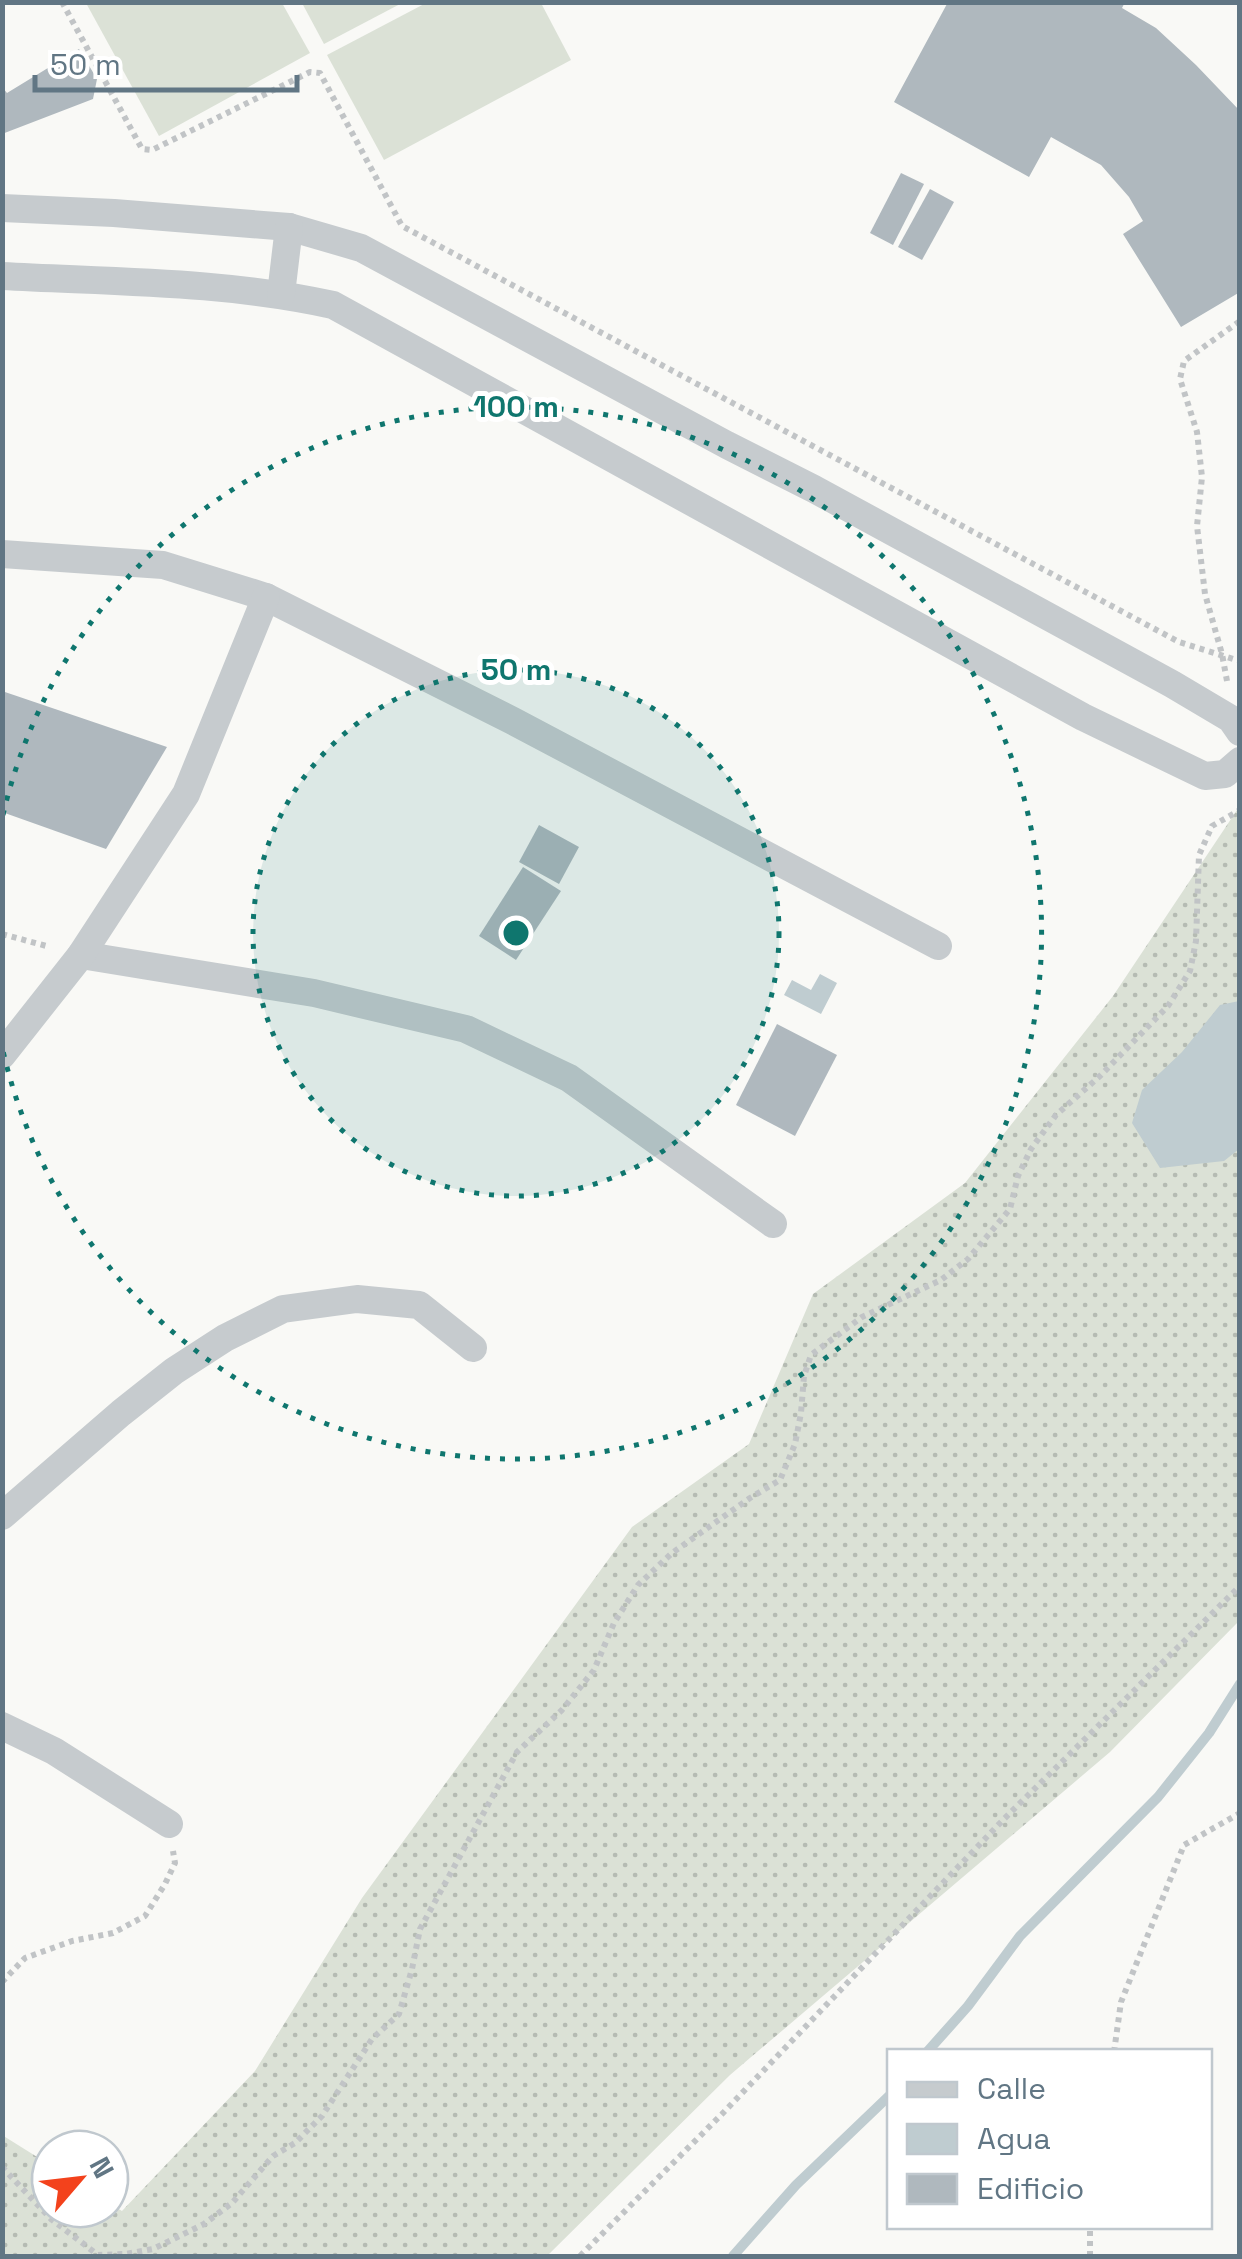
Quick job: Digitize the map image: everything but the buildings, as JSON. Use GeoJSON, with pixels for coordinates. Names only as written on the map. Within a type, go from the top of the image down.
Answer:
{"type":"FeatureCollection","features":[{"type":"Feature","properties":{"kind":"street"},"geometry":{"type":"LineString","coordinates":[[2,208],[288,227],[361,248],[814,489],[1231,718],[1240,732]]}},
{"type":"Feature","properties":{"kind":"street"},"geometry":{"type":"LineString","coordinates":[[280,294],[288,227]]}},
{"type":"Feature","properties":{"kind":"street"},"geometry":{"type":"LineString","coordinates":[[2,276],[225,286],[333,305],[1082,716],[1204,776],[1225,774],[1240,761]]}},
{"type":"Feature","properties":{"kind":"street"},"geometry":{"type":"LineString","coordinates":[[2,554],[163,566],[266,596],[938,946]]}},
{"type":"Feature","properties":{"kind":"street"},"geometry":{"type":"LineString","coordinates":[[2,1055],[81,955],[186,794],[266,596]]}},
{"type":"Feature","properties":{"kind":"street"},"geometry":{"type":"LineString","coordinates":[[81,955],[314,993],[466,1029],[568,1078],[773,1224]]}},
{"type":"Feature","properties":{"kind":"street"},"geometry":{"type":"LineString","coordinates":[[2,1516],[174,1371],[225,1338],[283,1309],[357,1299],[419,1305],[473,1348]]}},
{"type":"Feature","properties":{"kind":"street"},"geometry":{"type":"LineString","coordinates":[[2,1726],[54,1751],[169,1824]]}},
{"type":"Feature","properties":{"kind":"path"},"geometry":{"type":"LineString","coordinates":[[62,2],[142,149],[152,150],[310,72],[320,73],[402,226],[1179,642],[1240,660]]}},
{"type":"Feature","properties":{"kind":"path"},"geometry":{"type":"LineString","coordinates":[[1216,710],[1227,686],[1205,594],[1197,526],[1202,477],[1197,432],[1180,378],[1184,361],[1240,321]]}},
{"type":"Feature","properties":{"kind":"path"},"geometry":{"type":"LineString","coordinates":[[2,2167],[51,2218],[98,2255],[125,2254],[153,2249],[204,2224],[232,2203],[273,2156],[295,2143],[322,2116],[372,2039],[398,2014],[420,1929],[516,1752],[562,1710],[594,1670],[614,1623],[638,1585],[672,1553],[780,1480],[796,1444],[804,1376],[811,1355],[862,1317],[941,1280],[968,1259],[1010,1208],[1018,1176],[1031,1149],[1056,1115],[1168,1006],[1190,971],[1196,941],[1200,855],[1212,826],[1240,810]]}},
{"type":"Feature","properties":{"kind":"path"},"geometry":{"type":"LineString","coordinates":[[2,934],[81,955]]}},
{"type":"Feature","properties":{"kind":"path"},"geometry":{"type":"LineString","coordinates":[[580,2256],[722,2114],[1002,1820],[1240,1586]]}},
{"type":"Feature","properties":{"kind":"path"},"geometry":{"type":"LineString","coordinates":[[1114,2049],[1121,2002],[1184,1846],[1240,1813]]}},
{"type":"Feature","properties":{"kind":"path"},"geometry":{"type":"LineString","coordinates":[[2,1982],[25,1958],[72,1941],[113,1934],[145,1916],[175,1863],[169,1824]]}},
{"type":"Feature","properties":{"kind":"path"},"geometry":{"type":"LineString","coordinates":[[1090,2229],[1090,2256]]}},
{"type":"Feature","properties":{"kind":"shaded area"},"geometry":{"type":"Polygon","coordinates":[[[86,3],[282,3],[310,53],[159,136],[86,3]]]}},
{"type":"Feature","properties":{"kind":"shaded area"},"geometry":{"type":"Polygon","coordinates":[[[302,3],[402,3],[324,44],[302,3]]]}},
{"type":"Feature","properties":{"kind":"shaded area"},"geometry":{"type":"Polygon","coordinates":[[[426,3],[541,3],[571,60],[384,160],[327,55],[426,3]]]}},
{"type":"Feature","properties":{"kind":"shaded area"},"geometry":{"type":"Polygon","coordinates":[[[1239,807],[1239,1621],[1110,1752],[730,2075],[547,2256],[3,2256],[2,2135],[30,2152],[30,2229],[130,2229],[130,2203],[255,2071],[362,1898],[632,1527],[749,1444],[813,1294],[965,1183],[1113,996],[1239,807]]]}},
{"type":"Feature","properties":{"kind":"water"},"geometry":{"type":"Polygon","coordinates":[[[820,974],[837,983],[821,1014],[784,995],[792,980],[811,990],[820,974]]]}},
{"type":"Feature","properties":{"kind":"water"},"geometry":{"type":"Polygon","coordinates":[[[1239,1001],[1239,1149],[1224,1161],[1160,1168],[1132,1123],[1142,1090],[1182,1052],[1220,1005],[1239,1001]]]}},
{"type":"Feature","properties":{"kind":"waterway"},"geometry":{"type":"LineString","coordinates":[[930,2049],[968,2006],[1020,1936],[1158,1797],[1209,1733],[1240,1684]]}},
{"type":"Feature","properties":{"kind":"waterway"},"geometry":{"type":"LineString","coordinates":[[733,2256],[796,2185],[887,2098]]}}]}
